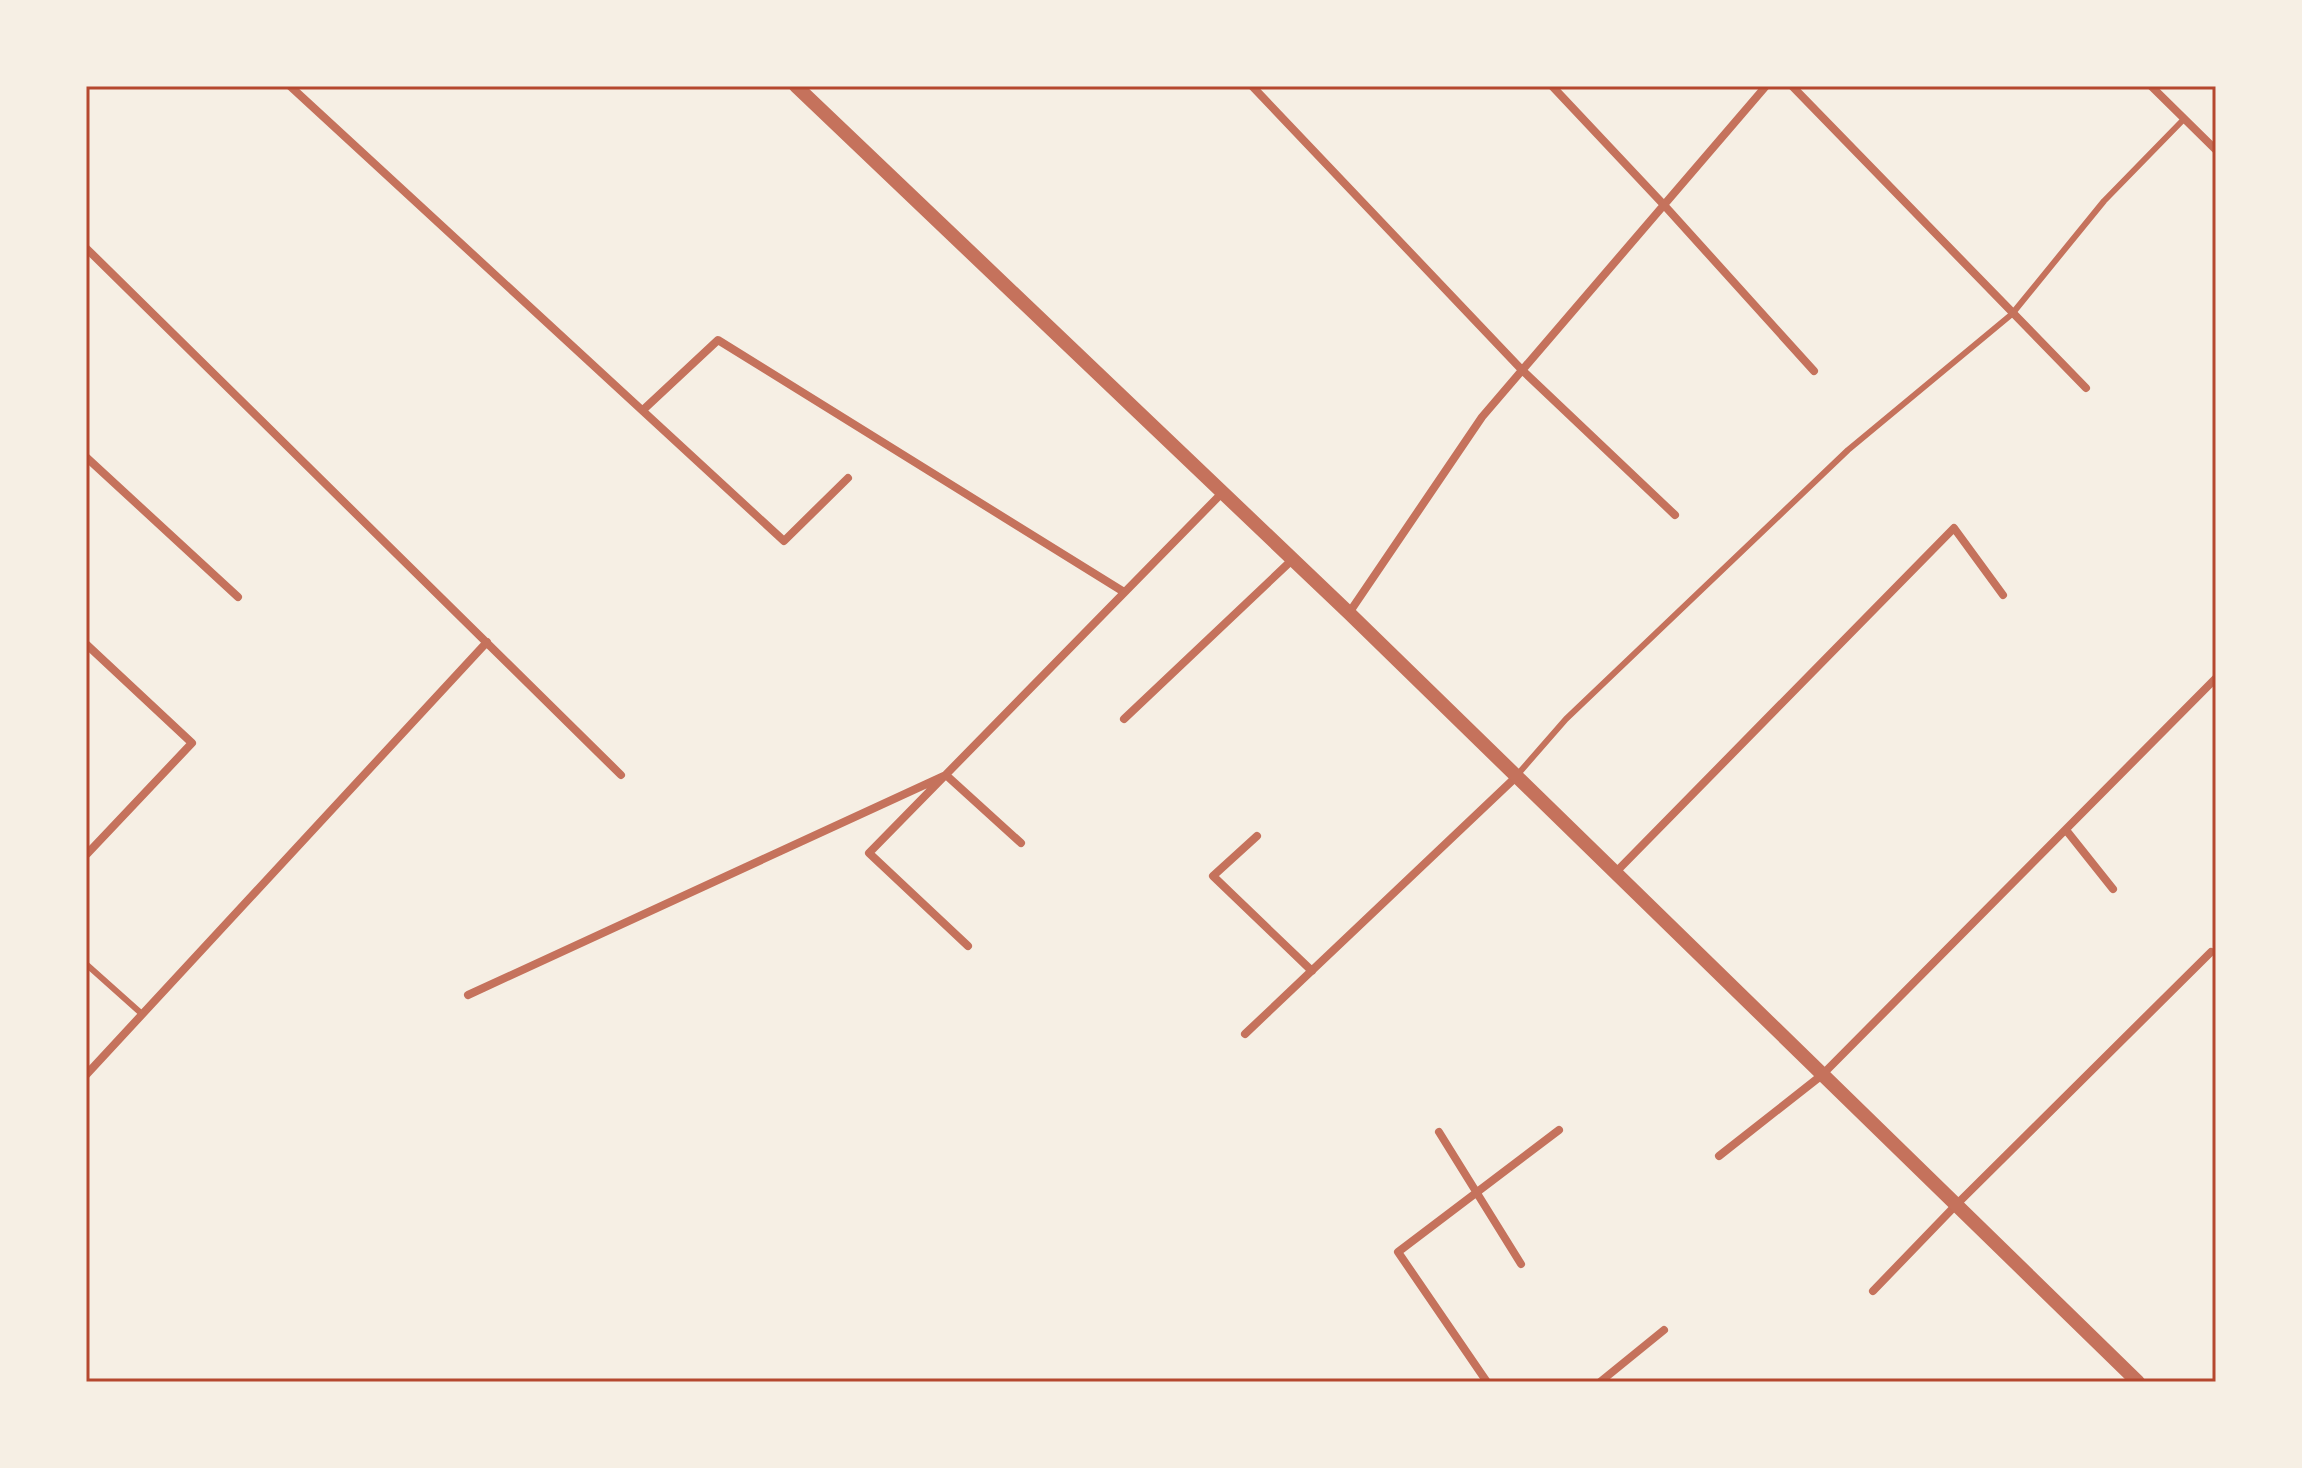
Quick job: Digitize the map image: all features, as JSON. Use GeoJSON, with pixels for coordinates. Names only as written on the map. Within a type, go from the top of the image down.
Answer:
{"type":"FeatureCollection","features":[{"type":"Feature","properties":{"kind":"street"},"geometry":{"type":"LineString","coordinates":[[290,86],[784,541],[848,478]]}},
{"type":"Feature","properties":{"kind":"street"},"geometry":{"type":"LineString","coordinates":[[796,86],[1349,613],[2138,1382]]}},
{"type":"Feature","properties":{"kind":"street"},"geometry":{"type":"LineString","coordinates":[[1252,86],[1522,370],[1675,515]]}},
{"type":"Feature","properties":{"kind":"street"},"geometry":{"type":"LineString","coordinates":[[1552,86],[1814,371]]}},
{"type":"Feature","properties":{"kind":"street"},"geometry":{"type":"LineString","coordinates":[[1349,613],[1482,417],[1766,86]]}},
{"type":"Feature","properties":{"kind":"street"},"geometry":{"type":"LineString","coordinates":[[1792,86],[2086,388]]}},
{"type":"Feature","properties":{"kind":"street"},"geometry":{"type":"LineString","coordinates":[[2151,86],[2216,150]]}},
{"type":"Feature","properties":{"kind":"street"},"geometry":{"type":"LineString","coordinates":[[86,248],[621,775]]}},
{"type":"Feature","properties":{"kind":"street"},"geometry":{"type":"LineString","coordinates":[[643,410],[718,340],[1124,592]]}},
{"type":"Feature","properties":{"kind":"street"},"geometry":{"type":"LineString","coordinates":[[86,457],[238,597]]}},
{"type":"Feature","properties":{"kind":"street"},"geometry":{"type":"LineString","coordinates":[[968,946],[869,853],[1221,494]]}},
{"type":"Feature","properties":{"kind":"street"},"geometry":{"type":"LineString","coordinates":[[1615,873],[1954,528],[2003,595]]}},
{"type":"Feature","properties":{"kind":"street"},"geometry":{"type":"LineString","coordinates":[[1124,719],[1292,560]]}},
{"type":"Feature","properties":{"kind":"street"},"geometry":{"type":"LineString","coordinates":[[86,1075],[487,642]]}},
{"type":"Feature","properties":{"kind":"street"},"geometry":{"type":"LineString","coordinates":[[86,644],[192,743],[87,854]]}},
{"type":"Feature","properties":{"kind":"street"},"geometry":{"type":"LineString","coordinates":[[1719,1156],[1822,1075],[2216,678]]}},
{"type":"Feature","properties":{"kind":"street"},"geometry":{"type":"LineString","coordinates":[[946,775],[1021,843]]}},
{"type":"Feature","properties":{"kind":"street"},"geometry":{"type":"LineString","coordinates":[[468,995],[946,775]]}},
{"type":"Feature","properties":{"kind":"street"},"geometry":{"type":"LineString","coordinates":[[1245,1034],[1516,777]]}},
{"type":"Feature","properties":{"kind":"street"},"geometry":{"type":"LineString","coordinates":[[2066,830],[2113,889]]}},
{"type":"Feature","properties":{"kind":"street"},"geometry":{"type":"LineString","coordinates":[[1257,836],[1213,876],[1312,971]]}},
{"type":"Feature","properties":{"kind":"street"},"geometry":{"type":"LineString","coordinates":[[1873,1291],[2211,952]]}},
{"type":"Feature","properties":{"kind":"street"},"geometry":{"type":"LineString","coordinates":[[1487,1382],[1398,1252],[1559,1130]]}},
{"type":"Feature","properties":{"kind":"street"},"geometry":{"type":"LineString","coordinates":[[1439,1132],[1521,1264]]}},
{"type":"Feature","properties":{"kind":"street"},"geometry":{"type":"LineString","coordinates":[[1600,1382],[1664,1330]]}},
{"type":"Feature","properties":{"kind":"lane"},"geometry":{"type":"LineString","coordinates":[[1516,777],[1566,719],[1848,450],[2012,314],[2104,201],[2184,119]]}},
{"type":"Feature","properties":{"kind":"lane"},"geometry":{"type":"LineString","coordinates":[[86,964],[142,1014]]}}]}
